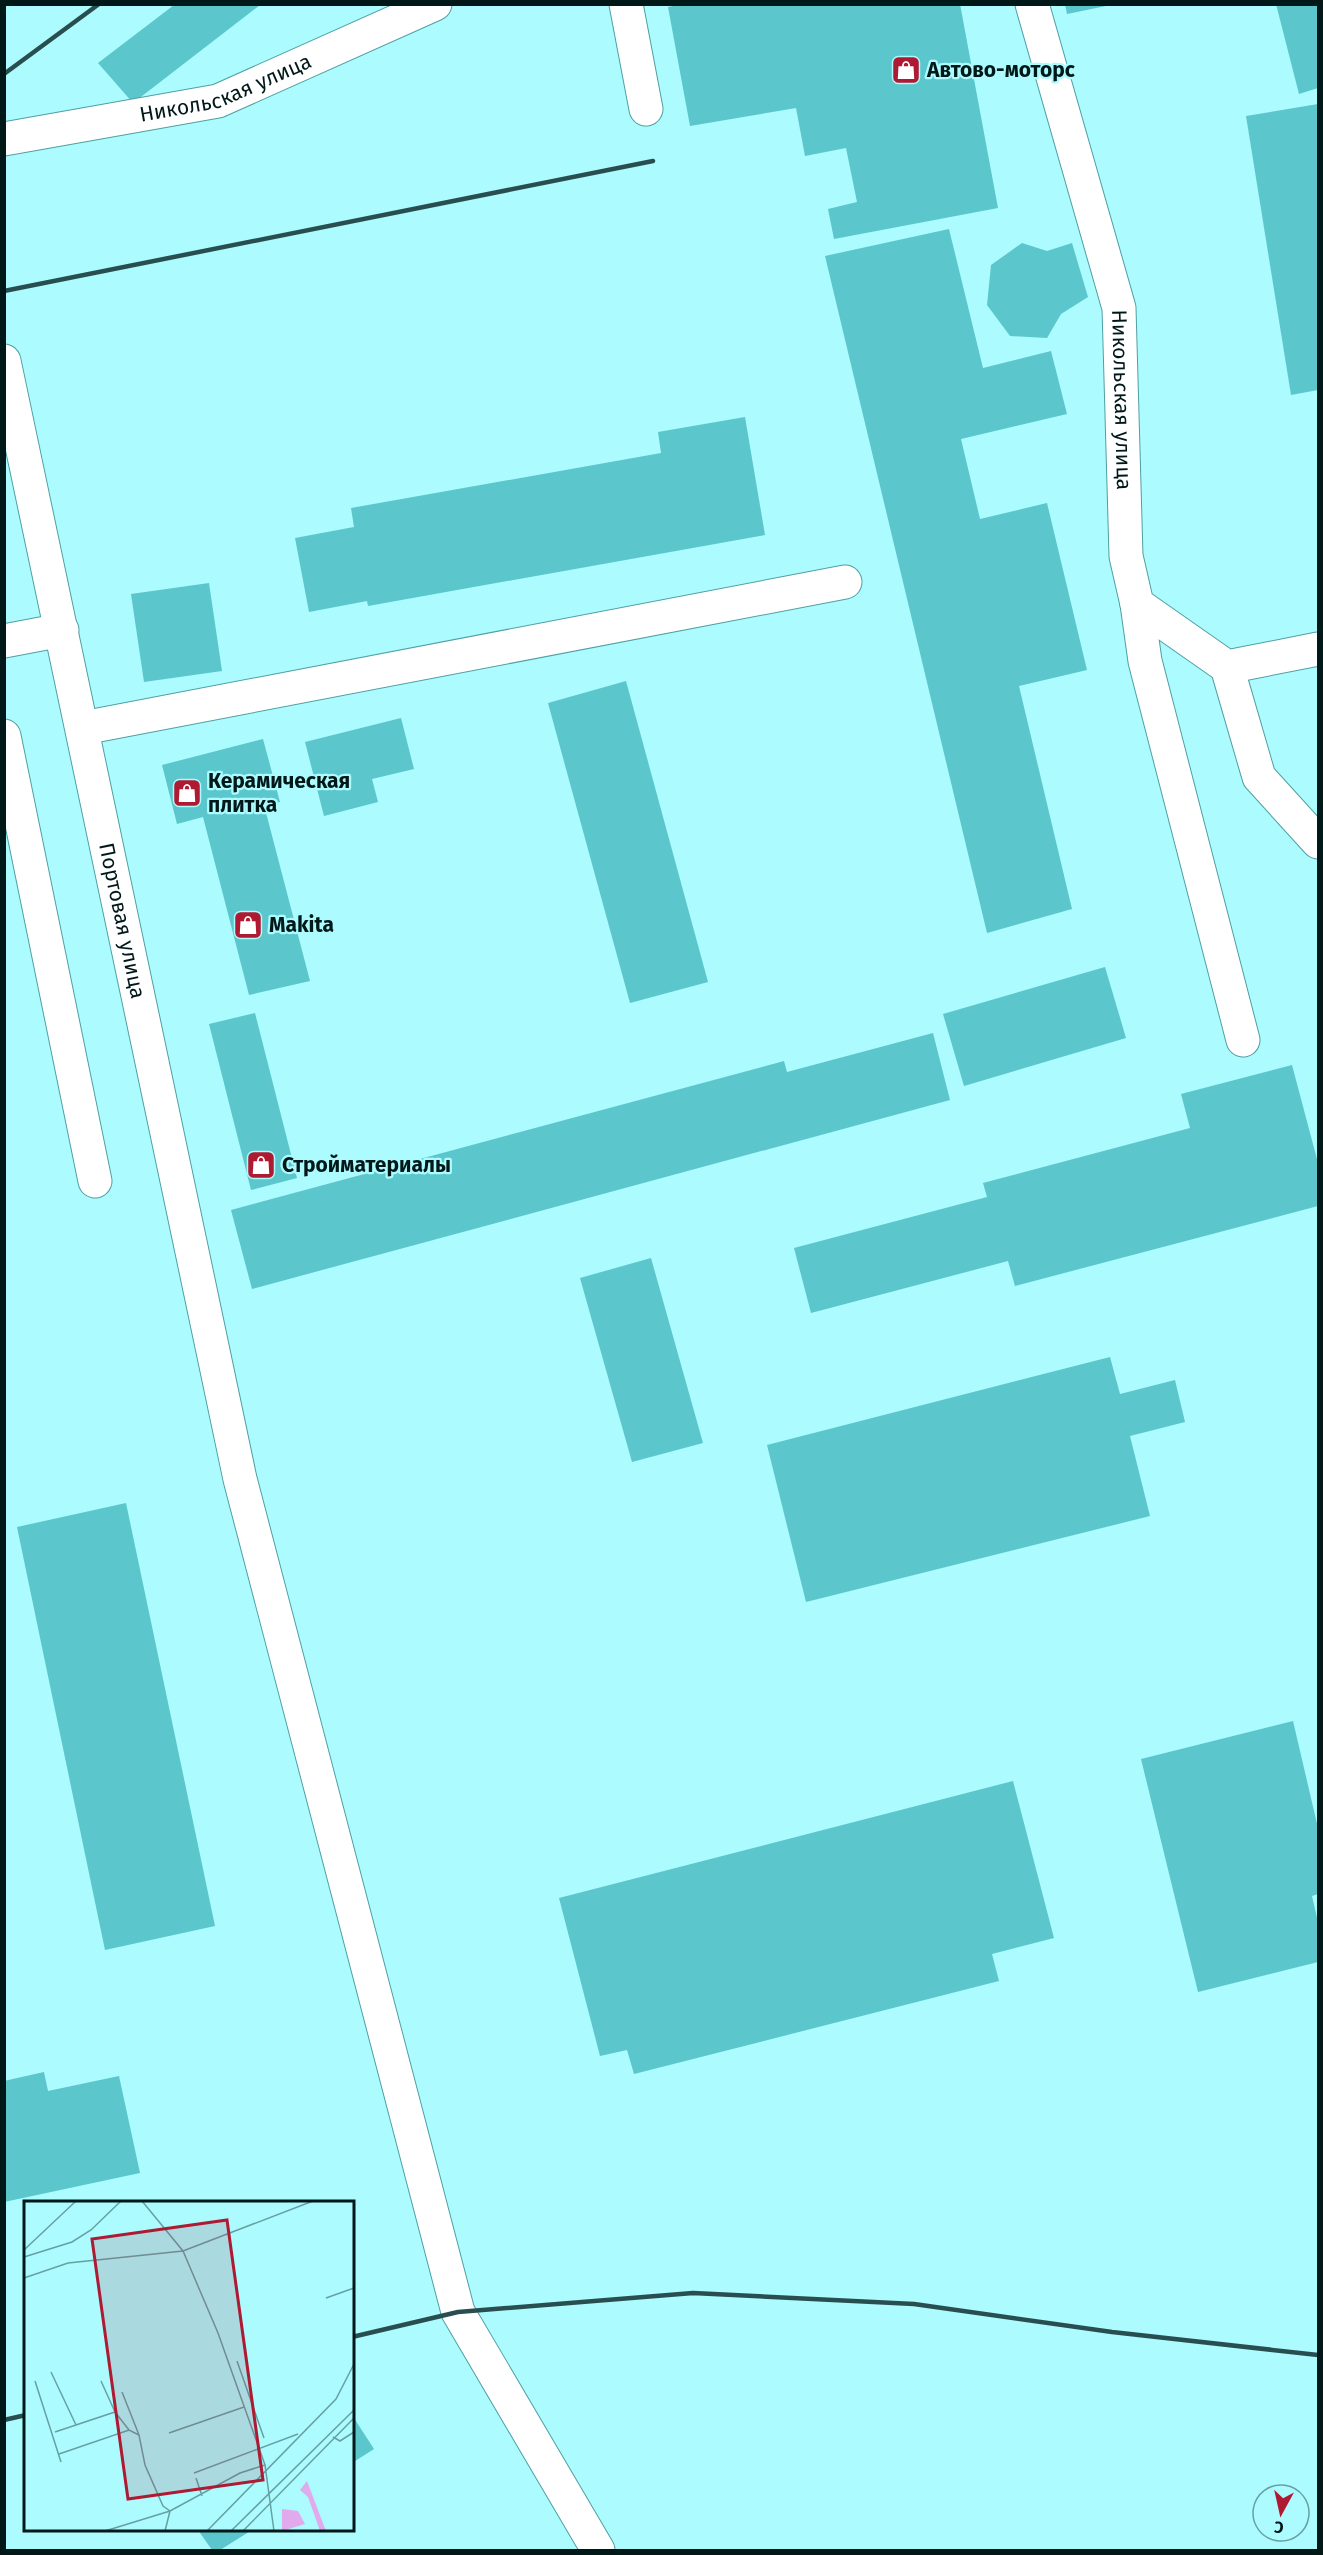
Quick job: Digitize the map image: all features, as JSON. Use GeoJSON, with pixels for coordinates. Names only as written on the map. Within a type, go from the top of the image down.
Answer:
{"type":"FeatureCollection","features":[{"type":"Feature","properties":{"kind":"street","name":"Никольская улица"},"geometry":{"type":"LineString","coordinates":[[4,139],[218,101],[435,4]]}},
{"type":"Feature","properties":{"kind":"street"},"geometry":{"type":"LineString","coordinates":[[626,4],[646,109]]}},
{"type":"Feature","properties":{"kind":"street","name":"Никольская улица"},"geometry":{"type":"LineString","coordinates":[[1032,4],[1119,308],[1126,556],[1137,604],[1145,661],[1243,1040]]}},
{"type":"Feature","properties":{"kind":"street","name":"Портовая улица"},"geometry":{"type":"LineString","coordinates":[[4,361],[240,1479],[458,2312],[598,2550]]}},
{"type":"Feature","properties":{"kind":"street"},"geometry":{"type":"LineString","coordinates":[[83,728],[845,582]]}},
{"type":"Feature","properties":{"kind":"street"},"geometry":{"type":"LineString","coordinates":[[1137,604],[1227,667],[1259,777],[1318,842]]}},
{"type":"Feature","properties":{"kind":"street"},"geometry":{"type":"LineString","coordinates":[[4,641],[62,630]]}},
{"type":"Feature","properties":{"kind":"street"},"geometry":{"type":"LineString","coordinates":[[1227,667],[1318,649]]}},
{"type":"Feature","properties":{"kind":"street"},"geometry":{"type":"LineString","coordinates":[[4,736],[95,1181]]}},
{"type":"Feature","properties":{"kind":"building"},"geometry":{"type":"Polygon","coordinates":[[[683,4],[960,4],[998,208],[834,239],[828,209],[857,202],[846,148],[805,156],[796,108],[690,126],[668,7],[683,4]]]}},
{"type":"Feature","properties":{"kind":"building"},"geometry":{"type":"Polygon","coordinates":[[[1065,4],[1106,4],[1106,6],[1067,14],[1065,4]]]}},
{"type":"Feature","properties":{"kind":"building"},"geometry":{"type":"Polygon","coordinates":[[[1276,4],[1318,4],[1318,88],[1299,94],[1276,4]]]}},
{"type":"Feature","properties":{"kind":"building"},"geometry":{"type":"Polygon","coordinates":[[[174,5],[260,5],[133,103],[98,63],[174,5]]]}},
{"type":"Feature","properties":{"kind":"building"},"geometry":{"type":"Polygon","coordinates":[[[1318,104],[1318,390],[1291,395],[1246,116],[1318,104]]]}},
{"type":"Feature","properties":{"kind":"building"},"geometry":{"type":"Polygon","coordinates":[[[949,229],[983,368],[1051,351],[1067,414],[961,439],[980,519],[1047,503],[1087,670],[1019,686],[1072,909],[987,933],[825,256],[949,229]]]}},
{"type":"Feature","properties":{"kind":"building"},"geometry":{"type":"Polygon","coordinates":[[[1022,243],[1047,251],[1072,243],[1088,297],[1061,314],[1047,338],[1010,336],[987,305],[991,265],[1022,243]]]}},
{"type":"Feature","properties":{"kind":"building"},"geometry":{"type":"Polygon","coordinates":[[[745,417],[765,535],[368,606],[367,601],[309,612],[295,538],[354,527],[351,508],[661,453],[658,432],[745,417]]]}},
{"type":"Feature","properties":{"kind":"building"},"geometry":{"type":"Polygon","coordinates":[[[209,583],[222,671],[144,682],[131,594],[209,583]]]}},
{"type":"Feature","properties":{"kind":"building"},"geometry":{"type":"Polygon","coordinates":[[[626,681],[708,982],[630,1003],[548,703],[626,681]]]}},
{"type":"Feature","properties":{"kind":"building"},"geometry":{"type":"Polygon","coordinates":[[[401,718],[414,769],[372,779],[378,802],[324,816],[305,742],[401,718]]]}},
{"type":"Feature","properties":{"kind":"building"},"geometry":{"type":"Polygon","coordinates":[[[263,739],[280,802],[264,805],[310,981],[249,995],[203,817],[177,824],[162,765],[263,739]]]}},
{"type":"Feature","properties":{"kind":"building"},"geometry":{"type":"Polygon","coordinates":[[[1105,967],[1126,1038],[964,1086],[943,1014],[1105,967]]]}},
{"type":"Feature","properties":{"kind":"building"},"geometry":{"type":"Polygon","coordinates":[[[255,1013],[297,1178],[251,1190],[209,1024],[255,1013]]]}},
{"type":"Feature","properties":{"kind":"building"},"geometry":{"type":"Polygon","coordinates":[[[933,1033],[950,1100],[252,1289],[231,1210],[784,1061],[787,1072],[933,1033]]]}},
{"type":"Feature","properties":{"kind":"building"},"geometry":{"type":"Polygon","coordinates":[[[1292,1065],[1318,1163],[1318,1206],[1015,1286],[1008,1261],[811,1313],[794,1248],[987,1197],[983,1183],[1190,1128],[1181,1094],[1292,1065]]]}},
{"type":"Feature","properties":{"kind":"building"},"geometry":{"type":"Polygon","coordinates":[[[651,1258],[703,1443],[632,1462],[580,1278],[651,1258]]]}},
{"type":"Feature","properties":{"kind":"building"},"geometry":{"type":"Polygon","coordinates":[[[1110,1357],[1120,1394],[1175,1380],[1185,1422],[1130,1436],[1150,1516],[806,1602],[767,1445],[1110,1357]]]}},
{"type":"Feature","properties":{"kind":"building"},"geometry":{"type":"Polygon","coordinates":[[[126,1503],[215,1926],[105,1950],[17,1527],[126,1503]]]}},
{"type":"Feature","properties":{"kind":"building"},"geometry":{"type":"Polygon","coordinates":[[[1293,1721],[1318,1828],[1318,1894],[1312,1896],[1318,1922],[1318,1962],[1198,1992],[1141,1759],[1293,1721]]]}},
{"type":"Feature","properties":{"kind":"building"},"geometry":{"type":"Polygon","coordinates":[[[1013,1781],[1054,1938],[992,1954],[999,1981],[634,2074],[627,2050],[600,2056],[559,1898],[1013,1781]]]}},
{"type":"Feature","properties":{"kind":"building"},"geometry":{"type":"Polygon","coordinates":[[[44,2072],[48,2091],[119,2076],[140,2173],[4,2202],[4,2081],[44,2072]]]}},
{"type":"Feature","properties":{"kind":"building"},"geometry":{"type":"Polygon","coordinates":[[[354,2418],[374,2449],[354,2462],[354,2418]]]}},
{"type":"Feature","properties":{"kind":"building"},"geometry":{"type":"Polygon","coordinates":[[[199,2531],[250,2531],[220,2550],[212,2550],[199,2531]]]}},
{"type":"Feature","properties":{"kind":"railway"},"geometry":{"type":"LineString","coordinates":[[4,74],[99,4]]}},
{"type":"Feature","properties":{"kind":"railway"},"geometry":{"type":"LineString","coordinates":[[4,291],[653,161]]}},
{"type":"Feature","properties":{"kind":"railway"},"geometry":{"type":"LineString","coordinates":[[354,2337],[458,2312],[693,2293],[914,2304],[1112,2332],[1318,2355]]}},
{"type":"Feature","properties":{"kind":"railway"},"geometry":{"type":"LineString","coordinates":[[4,2420],[24,2415]]}},
{"type":"Feature","properties":{"kind":"place","name":"Автово-моторс"},"geometry":{"type":"Point","coordinates":[906,70]}},
{"type":"Feature","properties":{"kind":"place","name":"Керамическая плитка"},"geometry":{"type":"Point","coordinates":[187,793]}},
{"type":"Feature","properties":{"kind":"place","name":"Makita"},"geometry":{"type":"Point","coordinates":[248,925]}},
{"type":"Feature","properties":{"kind":"place","name":"Стройматериалы"},"geometry":{"type":"Point","coordinates":[261,1165]}}]}
